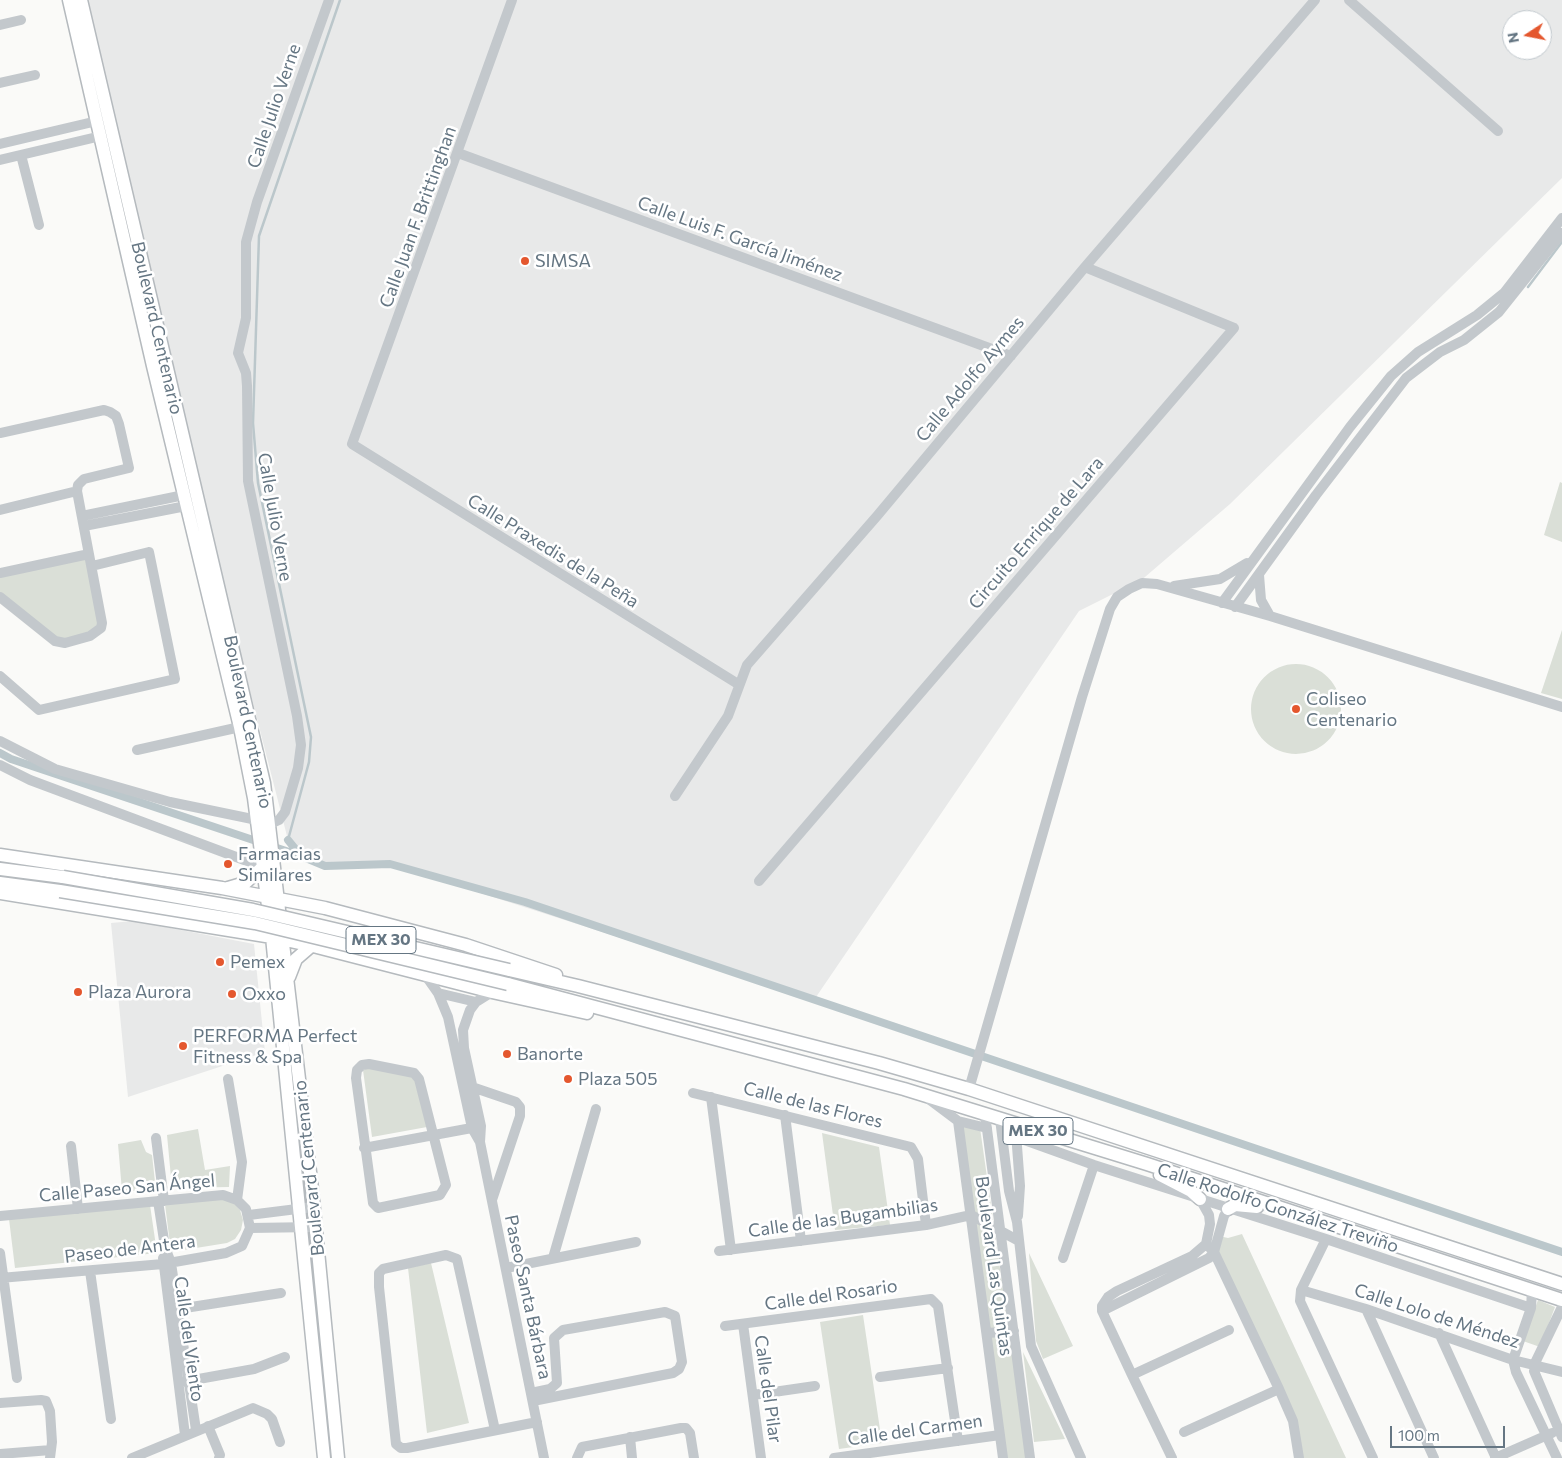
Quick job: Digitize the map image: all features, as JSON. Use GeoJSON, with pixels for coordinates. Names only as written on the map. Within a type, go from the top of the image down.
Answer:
{"type":"FeatureCollection","features":[{"type":"Feature","properties":{"kind":"main road","name":"Boulevard Centenario"},"geometry":{"type":"LineString","coordinates":[[69,0],[97,121],[124,212],[253,731],[267,864],[278,939],[299,1208],[323,1458]]}},
{"type":"Feature","properties":{"kind":"main road","name":"Boulevard Centenario"},"geometry":{"type":"LineString","coordinates":[[81,0],[122,175],[124,212],[185,500],[264,826]]}},
{"type":"Feature","properties":{"kind":"main road"},"geometry":{"type":"LineString","coordinates":[[97,121],[105,127],[115,169],[122,175]]}},
{"type":"Feature","properties":{"kind":"main road"},"geometry":{"type":"LineString","coordinates":[[185,500],[192,501],[211,559]]}},
{"type":"Feature","properties":{"kind":"main road"},"geometry":{"type":"LineString","coordinates":[[208,596],[221,633],[232,643]]}},
{"type":"Feature","properties":{"kind":"main road"},"geometry":{"type":"LineString","coordinates":[[0,855],[228,889],[325,908],[501,955],[538,968],[578,986]]}},
{"type":"Feature","properties":{"kind":"main road"},"geometry":{"type":"LineString","coordinates":[[228,889],[245,883],[267,864]]}},
{"type":"Feature","properties":{"kind":"main road","name":"MEX 30"},"geometry":{"type":"LineString","coordinates":[[0,869],[63,877],[253,910],[578,986],[879,1063],[969,1089],[1562,1284]]}},
{"type":"Feature","properties":{"kind":"main road","name":"MEX 30"},"geometry":{"type":"LineString","coordinates":[[0,883],[60,890],[255,923],[508,984],[923,1095],[1147,1164],[1562,1300]]}},
{"type":"Feature","properties":{"kind":"main road"},"geometry":{"type":"LineString","coordinates":[[228,889],[239,897],[241,915],[231,930]]}},
{"type":"Feature","properties":{"kind":"main road"},"geometry":{"type":"LineString","coordinates":[[0,893],[231,930],[314,946],[426,976],[578,1012],[650,1022]]}},
{"type":"Feature","properties":{"kind":"main road"},"geometry":{"type":"LineString","coordinates":[[314,946],[310,925],[318,912],[325,908]]}},
{"type":"Feature","properties":{"kind":"main road","name":"Boulevard Centenario"},"geometry":{"type":"LineString","coordinates":[[278,939],[288,979],[314,1207],[338,1455]]}},
{"type":"Feature","properties":{"kind":"main road"},"geometry":{"type":"LineString","coordinates":[[288,979],[296,959],[314,946]]}},
{"type":"Feature","properties":{"kind":"main road"},"geometry":{"type":"LineString","coordinates":[[1147,1164],[1156,1173],[1191,1191],[1200,1199]]}},
{"type":"Feature","properties":{"kind":"main road"},"geometry":{"type":"LineString","coordinates":[[1228,1209],[1236,1205],[1263,1208],[1272,1206]]}},
{"type":"Feature","properties":{"kind":"street","name":"Calle Julio Verne"},"geometry":{"type":"LineString","coordinates":[[264,826],[279,820],[285,812],[298,768],[300,734],[248,481],[246,373],[238,353],[246,318],[245,257],[249,230],[329,0]]}},
{"type":"Feature","properties":{"kind":"street","name":"Calle Juan F. Brittinghan"},"geometry":{"type":"LineString","coordinates":[[352,444],[512,0]]}},
{"type":"Feature","properties":{"kind":"street","name":"Calle Adolfo Aymes"},"geometry":{"type":"LineString","coordinates":[[675,796],[728,716],[736,698],[738,684],[747,666],[1085,267],[1316,0]]}},
{"type":"Feature","properties":{"kind":"street"},"geometry":{"type":"LineString","coordinates":[[1349,0],[1498,130]]}},
{"type":"Feature","properties":{"kind":"street"},"geometry":{"type":"LineString","coordinates":[[0,25],[21,20]]}},
{"type":"Feature","properties":{"kind":"street"},"geometry":{"type":"LineString","coordinates":[[0,83],[35,75]]}},
{"type":"Feature","properties":{"kind":"street"},"geometry":{"type":"LineString","coordinates":[[0,144],[97,121]]}},
{"type":"Feature","properties":{"kind":"street"},"geometry":{"type":"LineString","coordinates":[[0,160],[101,136]]}},
{"type":"Feature","properties":{"kind":"street","name":"Calle Luis F. García Jiménez"},"geometry":{"type":"LineString","coordinates":[[458,153],[1011,356]]}},
{"type":"Feature","properties":{"kind":"street"},"geometry":{"type":"LineString","coordinates":[[21,154],[39,225]]}},
{"type":"Feature","properties":{"kind":"street"},"geometry":{"type":"LineString","coordinates":[[1222,603],[1350,427],[1391,376],[1405,363],[1477,315],[1504,293],[1562,218]]}},
{"type":"Feature","properties":{"kind":"street"},"geometry":{"type":"LineString","coordinates":[[1235,607],[1360,436],[1406,378],[1432,357],[1470,336],[1500,312],[1562,233]]}},
{"type":"Feature","properties":{"kind":"street","name":"Circuito Enrique de Lara"},"geometry":{"type":"LineString","coordinates":[[759,881],[1234,328],[1085,267]]}},
{"type":"Feature","properties":{"kind":"street"},"geometry":{"type":"LineString","coordinates":[[0,433],[104,410],[116,416],[129,468],[84,479],[78,485],[77,491],[102,623],[98,633],[65,643],[55,641],[0,597]]}},
{"type":"Feature","properties":{"kind":"street"},"geometry":{"type":"LineString","coordinates":[[1350,427],[1360,436]]}},
{"type":"Feature","properties":{"kind":"street","name":"Calle Praxedis de la Peña"},"geometry":{"type":"LineString","coordinates":[[352,444],[738,684]]}},
{"type":"Feature","properties":{"kind":"street"},"geometry":{"type":"LineString","coordinates":[[0,510],[77,491]]}},
{"type":"Feature","properties":{"kind":"street"},"geometry":{"type":"LineString","coordinates":[[83,521],[185,500]]}},
{"type":"Feature","properties":{"kind":"street"},"geometry":{"type":"LineString","coordinates":[[0,676],[39,710],[175,679],[149,552],[92,566]]}},
{"type":"Feature","properties":{"kind":"street"},"geometry":{"type":"LineString","coordinates":[[0,573],[90,554]]}},
{"type":"Feature","properties":{"kind":"street"},"geometry":{"type":"LineString","coordinates":[[1169,587],[1220,579],[1252,560]]}},
{"type":"Feature","properties":{"kind":"street"},"geometry":{"type":"LineString","coordinates":[[1259,573],[1258,592],[1270,616]]}},
{"type":"Feature","properties":{"kind":"street"},"geometry":{"type":"LineString","coordinates":[[969,1089],[1082,697],[1110,609],[1117,597],[1128,588],[1142,584],[1157,584],[1169,587],[1270,616],[1562,707]]}},
{"type":"Feature","properties":{"kind":"street"},"geometry":{"type":"LineString","coordinates":[[240,727],[249,714]]}},
{"type":"Feature","properties":{"kind":"street"},"geometry":{"type":"LineString","coordinates":[[137,750],[240,727],[253,731]]}},
{"type":"Feature","properties":{"kind":"street"},"geometry":{"type":"LineString","coordinates":[[0,741],[55,769],[170,802],[264,826]]}},
{"type":"Feature","properties":{"kind":"street"},"geometry":{"type":"LineString","coordinates":[[0,765],[30,780],[267,864]]}},
{"type":"Feature","properties":{"kind":"street","name":"Paseo Santa Bárbara"},"geometry":{"type":"LineString","coordinates":[[426,976],[438,993],[452,1029],[480,1142],[544,1458]]}},
{"type":"Feature","properties":{"kind":"street","name":"Paseo Santa Bárbara"},"geometry":{"type":"LineString","coordinates":[[476,1127],[463,1030],[465,1020],[476,1002],[492,992]]}},
{"type":"Feature","properties":{"kind":"street"},"geometry":{"type":"LineString","coordinates":[[438,993],[476,1002]]}},
{"type":"Feature","properties":{"kind":"street"},"geometry":{"type":"LineString","coordinates":[[369,1064],[414,1073],[420,1079],[435,1135],[446,1185],[444,1191],[440,1195],[378,1208],[374,1206],[364,1148],[356,1078],[357,1070],[362,1065],[369,1064]]}},
{"type":"Feature","properties":{"kind":"street"},"geometry":{"type":"LineString","coordinates":[[228,1080],[242,1162],[237,1200]]}},
{"type":"Feature","properties":{"kind":"street"},"geometry":{"type":"LineString","coordinates":[[472,1087],[516,1102],[520,1107],[520,1116],[492,1201]]}},
{"type":"Feature","properties":{"kind":"street","name":"Calle de las Flores"},"geometry":{"type":"LineString","coordinates":[[693,1092],[902,1143],[911,1147],[918,1159],[926,1225]]}},
{"type":"Feature","properties":{"kind":"street"},"geometry":{"type":"LineString","coordinates":[[923,1095],[958,1121],[987,1128]]}},
{"type":"Feature","properties":{"kind":"street"},"geometry":{"type":"LineString","coordinates":[[711,1097],[731,1250]]}},
{"type":"Feature","properties":{"kind":"street"},"geometry":{"type":"LineString","coordinates":[[553,1258],[596,1109]]}},
{"type":"Feature","properties":{"kind":"street","name":"Boulevard Las Quintas"},"geometry":{"type":"LineString","coordinates":[[985,1114],[1030,1458]]}},
{"type":"Feature","properties":{"kind":"street"},"geometry":{"type":"LineString","coordinates":[[784,1115],[800,1241]]}},
{"type":"Feature","properties":{"kind":"street"},"geometry":{"type":"LineString","coordinates":[[1000,1119],[1006,1176],[1017,1222],[1031,1346],[1080,1457]]}},
{"type":"Feature","properties":{"kind":"street","name":"Boulevard Las Quintas"},"geometry":{"type":"LineString","coordinates":[[958,1121],[988,1333],[1003,1458]]}},
{"type":"Feature","properties":{"kind":"street"},"geometry":{"type":"LineString","coordinates":[[1015,1124],[1019,1174],[1017,1222]]}},
{"type":"Feature","properties":{"kind":"street"},"geometry":{"type":"LineString","coordinates":[[364,1148],[476,1127]]}},
{"type":"Feature","properties":{"kind":"street","name":"Calle Rodolfo González Treviño"},"geometry":{"type":"LineString","coordinates":[[1016,1137],[1094,1165],[1326,1239],[1531,1308]]}},
{"type":"Feature","properties":{"kind":"street","name":"Calle del Viento"},"geometry":{"type":"LineString","coordinates":[[156,1138],[165,1248],[173,1309],[184,1382],[196,1430]]}},
{"type":"Feature","properties":{"kind":"street"},"geometry":{"type":"LineString","coordinates":[[71,1146],[78,1209]]}},
{"type":"Feature","properties":{"kind":"street"},"geometry":{"type":"LineString","coordinates":[[1004,1156],[1017,1154]]}},
{"type":"Feature","properties":{"kind":"street"},"geometry":{"type":"LineString","coordinates":[[1063,1258],[1094,1165]]}},
{"type":"Feature","properties":{"kind":"street"},"geometry":{"type":"LineString","coordinates":[[1006,1176],[1019,1174]]}},
{"type":"Feature","properties":{"kind":"street","name":"Calle Paseo San Ángel"},"geometry":{"type":"LineString","coordinates":[[0,1216],[224,1195],[237,1200],[249,1215]]}},
{"type":"Feature","properties":{"kind":"street"},"geometry":{"type":"LineString","coordinates":[[1172,1458],[1102,1311],[1104,1302],[1117,1291],[1185,1260],[1206,1244],[1210,1224],[1209,1215],[1200,1199]]}},
{"type":"Feature","properties":{"kind":"street"},"geometry":{"type":"LineString","coordinates":[[314,1207],[249,1215],[250,1228],[316,1227]]}},
{"type":"Feature","properties":{"kind":"street"},"geometry":{"type":"LineString","coordinates":[[1102,1311],[1169,1276],[1203,1262],[1214,1252],[1217,1237],[1228,1209]]}},
{"type":"Feature","properties":{"kind":"street"},"geometry":{"type":"LineString","coordinates":[[971,1215],[1019,1241]]}},
{"type":"Feature","properties":{"kind":"street","name":"Calle de las Bugambilias"},"geometry":{"type":"LineString","coordinates":[[719,1251],[926,1225],[971,1215]]}},
{"type":"Feature","properties":{"kind":"street","name":"Paseo de Antera"},"geometry":{"type":"LineString","coordinates":[[2,1278],[167,1263],[233,1252],[246,1240],[250,1228]]}},
{"type":"Feature","properties":{"kind":"street"},"geometry":{"type":"LineString","coordinates":[[1326,1239],[1301,1290],[1300,1301],[1373,1458]]}},
{"type":"Feature","properties":{"kind":"street"},"geometry":{"type":"LineString","coordinates":[[506,1268],[636,1242]]}},
{"type":"Feature","properties":{"kind":"street"},"geometry":{"type":"LineString","coordinates":[[1206,1244],[1214,1252],[1279,1389],[1293,1421],[1300,1458]]}},
{"type":"Feature","properties":{"kind":"street"},"geometry":{"type":"LineString","coordinates":[[0,1253],[17,1378]]}},
{"type":"Feature","properties":{"kind":"street"},"geometry":{"type":"LineString","coordinates":[[495,1430],[457,1259],[446,1255],[383,1269],[379,1273],[379,1287],[396,1444],[401,1448],[407,1448],[537,1422]]}},
{"type":"Feature","properties":{"kind":"street"},"geometry":{"type":"LineString","coordinates":[[90,1271],[111,1419]]}},
{"type":"Feature","properties":{"kind":"street","name":"Calle Lolo de Méndez"},"geometry":{"type":"LineString","coordinates":[[1301,1290],[1366,1309],[1514,1360],[1562,1372]]}},
{"type":"Feature","properties":{"kind":"street"},"geometry":{"type":"LineString","coordinates":[[1532,1290],[1531,1308],[1514,1360],[1516,1372],[1557,1458]]}},
{"type":"Feature","properties":{"kind":"street"},"geometry":{"type":"LineString","coordinates":[[173,1309],[281,1293]]}},
{"type":"Feature","properties":{"kind":"street","name":"Calle del Rosario"},"geometry":{"type":"LineString","coordinates":[[725,1326],[931,1299],[938,1306],[948,1368]]}},
{"type":"Feature","properties":{"kind":"street"},"geometry":{"type":"LineString","coordinates":[[1366,1309],[1434,1458]]}},
{"type":"Feature","properties":{"kind":"street"},"geometry":{"type":"LineString","coordinates":[[665,1312],[675,1316],[682,1362],[679,1369],[673,1373],[532,1397],[558,1383],[554,1338],[563,1330],[665,1312]]}},
{"type":"Feature","properties":{"kind":"street"},"geometry":{"type":"LineString","coordinates":[[1439,1333],[1496,1458],[1546,1435],[1561,1432],[1537,1380],[1535,1364],[1560,1314]]}},
{"type":"Feature","properties":{"kind":"street","name":"Calle del Pilar"},"geometry":{"type":"LineString","coordinates":[[743,1324],[761,1458]]}},
{"type":"Feature","properties":{"kind":"street"},"geometry":{"type":"LineString","coordinates":[[1132,1375],[1230,1330]]}},
{"type":"Feature","properties":{"kind":"street"},"geometry":{"type":"LineString","coordinates":[[988,1333],[1014,1331]]}},
{"type":"Feature","properties":{"kind":"street"},"geometry":{"type":"LineString","coordinates":[[184,1382],[247,1371],[285,1357]]}},
{"type":"Feature","properties":{"kind":"street"},"geometry":{"type":"LineString","coordinates":[[880,1377],[948,1368],[958,1441]]}},
{"type":"Feature","properties":{"kind":"street","name":"Calle del Viento"},"geometry":{"type":"LineString","coordinates":[[184,1382],[186,1435]]}},
{"type":"Feature","properties":{"kind":"street"},"geometry":{"type":"LineString","coordinates":[[753,1395],[815,1386]]}},
{"type":"Feature","properties":{"kind":"street"},"geometry":{"type":"LineString","coordinates":[[1184,1432],[1279,1389]]}},
{"type":"Feature","properties":{"kind":"street"},"geometry":{"type":"LineString","coordinates":[[0,1403],[46,1401],[50,1411],[50,1454],[0,1454]]}},
{"type":"Feature","properties":{"kind":"street"},"geometry":{"type":"LineString","coordinates":[[132,1458],[246,1410],[260,1410],[272,1419],[280,1442]]}},
{"type":"Feature","properties":{"kind":"street"},"geometry":{"type":"LineString","coordinates":[[208,1426],[220,1454],[219,1458]]}},
{"type":"Feature","properties":{"kind":"street"},"geometry":{"type":"LineString","coordinates":[[577,1458],[582,1447],[686,1428],[690,1433],[694,1458]]}},
{"type":"Feature","properties":{"kind":"street","name":"Calle del Carmen"},"geometry":{"type":"LineString","coordinates":[[834,1458],[1000,1435]]}},
{"type":"Feature","properties":{"kind":"street"},"geometry":{"type":"LineString","coordinates":[[630,1437],[632,1458]]}},
{"type":"Feature","properties":{"kind":"street"},"geometry":{"type":"LineString","coordinates":[[323,1458],[338,1455]]}},
{"type":"Feature","properties":{"kind":"shaded area"},"geometry":{"type":"Polygon","coordinates":[[[73,0],[1562,0],[1562,178],[1230,504],[1131,589],[1113,594],[1079,611],[814,1000],[390,864],[325,866],[288,840],[239,648],[192,508],[73,0]]]}},
{"type":"Feature","properties":{"kind":"shaded area"},"geometry":{"type":"Polygon","coordinates":[[[1560,482],[1562,483],[1562,542],[1544,535],[1560,482]]]}},
{"type":"Feature","properties":{"kind":"shaded area"},"geometry":{"type":"Polygon","coordinates":[[[86,558],[98,623],[94,632],[66,639],[57,638],[0,593],[0,575],[86,558]]]}},
{"type":"Feature","properties":{"kind":"shaded area"},"geometry":{"type":"Polygon","coordinates":[[[1562,630],[1562,699],[1541,693],[1562,630]]]}},
{"type":"Feature","properties":{"kind":"shaded area","name":"Coliseo Centenario"},"geometry":{"type":"Polygon","coordinates":[[[1296,664],[1313,668],[1328,677],[1337,692],[1341,709],[1337,726],[1328,741],[1313,750],[1296,754],[1279,750],[1264,741],[1255,726],[1251,709],[1255,692],[1264,677],[1279,668],[1296,664]]]}},
{"type":"Feature","properties":{"kind":"shaded area"},"geometry":{"type":"Polygon","coordinates":[[[134,921],[254,944],[265,1052],[128,1097],[111,923],[134,921]]]}},
{"type":"Feature","properties":{"kind":"shaded area"},"geometry":{"type":"Polygon","coordinates":[[[370,1067],[410,1076],[417,1081],[427,1127],[372,1137],[363,1070],[370,1067]]]}},
{"type":"Feature","properties":{"kind":"shaded area"},"geometry":{"type":"Polygon","coordinates":[[[961,1125],[980,1128],[1027,1458],[1006,1458],[961,1125]]]}},
{"type":"Feature","properties":{"kind":"shaded area"},"geometry":{"type":"Polygon","coordinates":[[[198,1129],[205,1170],[230,1166],[229,1187],[172,1188],[167,1135],[198,1129]]]}},
{"type":"Feature","properties":{"kind":"shaded area"},"geometry":{"type":"Polygon","coordinates":[[[822,1133],[879,1147],[890,1225],[835,1230],[822,1133]]]}},
{"type":"Feature","properties":{"kind":"shaded area"},"geometry":{"type":"Polygon","coordinates":[[[141,1140],[146,1152],[152,1155],[156,1191],[122,1191],[118,1144],[141,1140]]]}},
{"type":"Feature","properties":{"kind":"shaded area"},"geometry":{"type":"Polygon","coordinates":[[[222,1198],[234,1203],[240,1210],[243,1220],[241,1230],[235,1239],[227,1243],[171,1252],[165,1204],[222,1198]]]}},
{"type":"Feature","properties":{"kind":"shaded area"},"geometry":{"type":"Polygon","coordinates":[[[150,1205],[157,1253],[15,1268],[9,1219],[150,1205]]]}},
{"type":"Feature","properties":{"kind":"shaded area"},"geometry":{"type":"Polygon","coordinates":[[[1242,1234],[1346,1458],[1301,1458],[1294,1419],[1216,1251],[1219,1236],[1228,1238],[1242,1234]]]}},
{"type":"Feature","properties":{"kind":"shaded area"},"geometry":{"type":"Polygon","coordinates":[[[1029,1253],[1073,1346],[1043,1359],[1036,1341],[1029,1253]]]}},
{"type":"Feature","properties":{"kind":"shaded area"},"geometry":{"type":"Polygon","coordinates":[[[431,1263],[469,1423],[427,1433],[408,1268],[431,1263]]]}},
{"type":"Feature","properties":{"kind":"shaded area"},"geometry":{"type":"Polygon","coordinates":[[[1538,1300],[1555,1307],[1540,1347],[1523,1341],[1538,1300]]]}},
{"type":"Feature","properties":{"kind":"shaded area"},"geometry":{"type":"Polygon","coordinates":[[[863,1315],[882,1443],[839,1449],[820,1322],[863,1315]]]}},
{"type":"Feature","properties":{"kind":"shaded area"},"geometry":{"type":"Polygon","coordinates":[[[1023,1352],[1065,1439],[1034,1442],[1023,1352]]]}},
{"type":"Feature","properties":{"kind":"waterway"},"geometry":{"type":"LineString","coordinates":[[288,840],[309,762],[311,737],[258,483],[253,423],[259,236],[340,0]]}},
{"type":"Feature","properties":{"kind":"waterway"},"geometry":{"type":"LineString","coordinates":[[1528,287],[1562,242]]}},
{"type":"Feature","properties":{"kind":"waterway"},"geometry":{"type":"LineString","coordinates":[[0,753],[11,759],[301,856]]}},
{"type":"Feature","properties":{"kind":"waterway"},"geometry":{"type":"LineString","coordinates":[[288,840],[301,856],[325,866],[390,864],[525,902],[1562,1252]]}},
{"type":"Feature","properties":{"kind":"place","name":"SIMSA"},"geometry":{"type":"Point","coordinates":[525,261]}},
{"type":"Feature","properties":{"kind":"place","name":"Coliseo Centenario"},"geometry":{"type":"Point","coordinates":[1296,709]}},
{"type":"Feature","properties":{"kind":"place","name":"Farmacias Similares"},"geometry":{"type":"Point","coordinates":[228,864]}},
{"type":"Feature","properties":{"kind":"place","name":"Pemex"},"geometry":{"type":"Point","coordinates":[220,962]}},
{"type":"Feature","properties":{"kind":"place","name":"Plaza Aurora"},"geometry":{"type":"Point","coordinates":[78,992]}},
{"type":"Feature","properties":{"kind":"place","name":"Oxxo"},"geometry":{"type":"Point","coordinates":[232,994]}},
{"type":"Feature","properties":{"kind":"place","name":"PERFORMA Perfect Fitness & Spa"},"geometry":{"type":"Point","coordinates":[183,1046]}},
{"type":"Feature","properties":{"kind":"place","name":"Banorte"},"geometry":{"type":"Point","coordinates":[507,1054]}},
{"type":"Feature","properties":{"kind":"place","name":"Plaza 505"},"geometry":{"type":"Point","coordinates":[568,1079]}}]}
